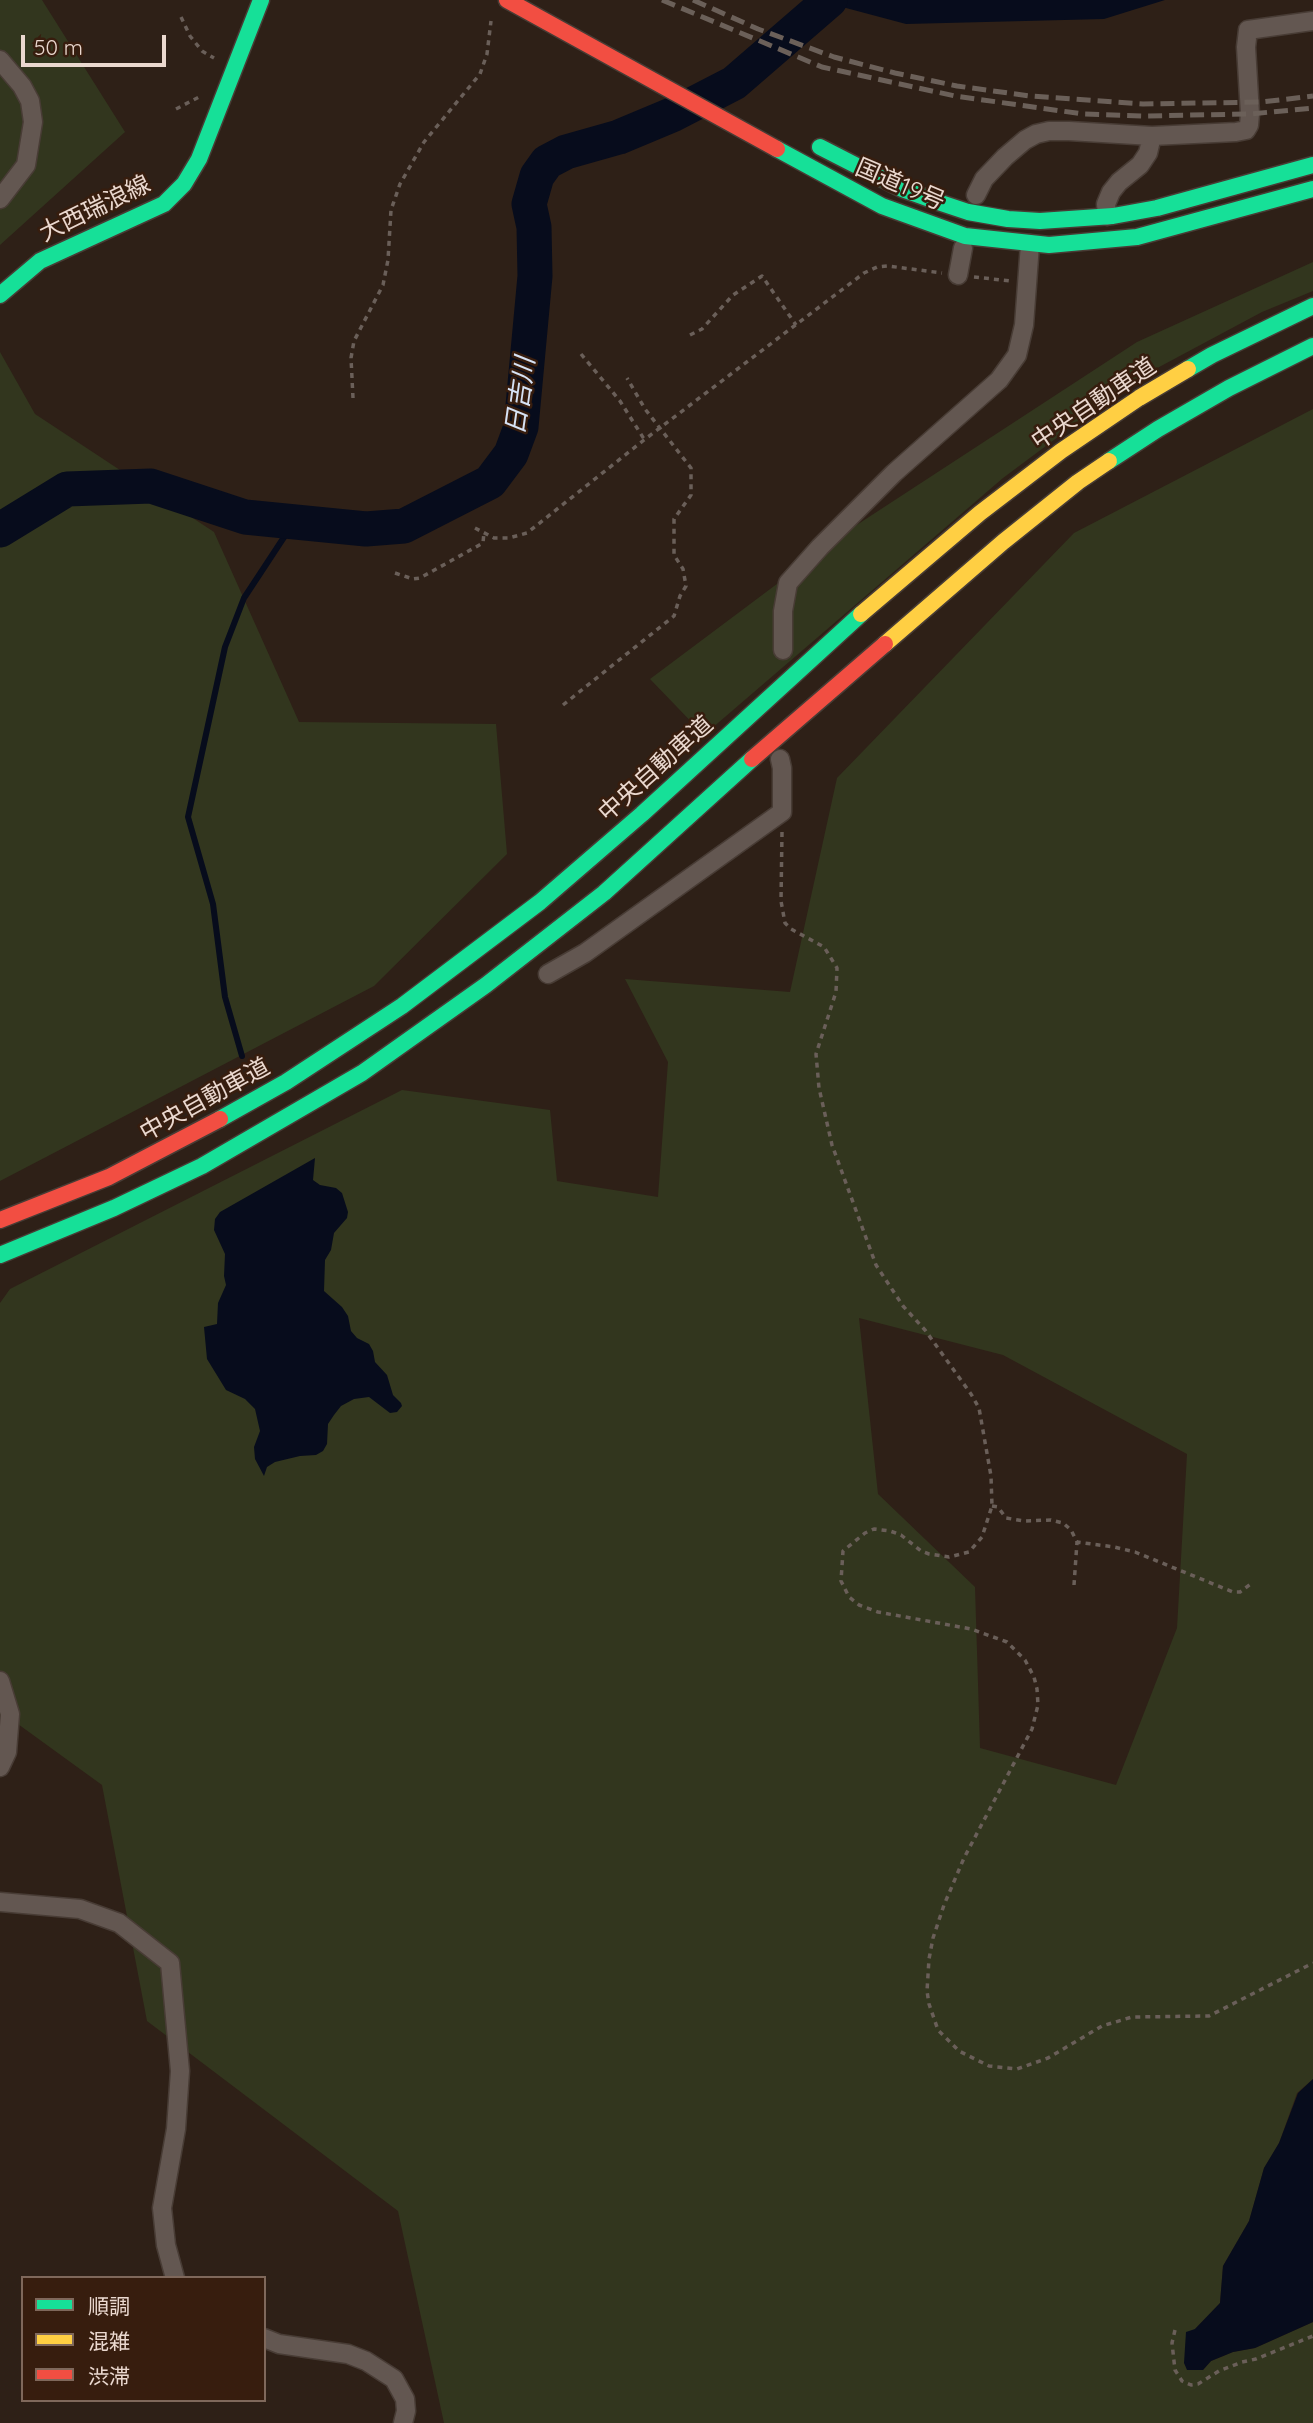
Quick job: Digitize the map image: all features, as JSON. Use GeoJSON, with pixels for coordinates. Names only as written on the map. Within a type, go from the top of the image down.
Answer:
{"type":"FeatureCollection","features":[{"type":"Feature","properties":{"kind":"main road","name":"大西瑞浪線"},"geometry":{"type":"LineString","coordinates":[[0,295],[40,261],[133,220],[164,204],[177,191],[199,159],[261,0]]}},
{"type":"Feature","properties":{"kind":"main road","name":"国道19号"},"geometry":{"type":"LineString","coordinates":[[502,5],[724,120],[882,206],[965,236],[1030,244],[1093,243],[1137,237],[1313,189]]}},
{"type":"Feature","properties":{"kind":"main road","name":"国道19号"},"geometry":{"type":"LineString","coordinates":[[800,137],[902,188],[968,212],[1040,222],[1157,208],[1313,165]]}},
{"type":"Feature","properties":{"kind":"main road","name":"中央自動車道"},"geometry":{"type":"LineString","coordinates":[[0,1220],[109,1177],[198,1132],[286,1082],[402,1006],[540,902],[642,814],[834,638],[980,513],[1051,458],[1139,398],[1191,367],[1313,306]]}},
{"type":"Feature","properties":{"kind":"main road"},"geometry":{"type":"LineString","coordinates":[[0,1255],[114,1208],[202,1166],[362,1073],[486,985],[604,892],[782,732],[1003,542],[1078,482],[1158,429],[1217,395],[1313,346]]}},
{"type":"Feature","properties":{"kind":"street"},"geometry":{"type":"LineString","coordinates":[[976,195],[984,179],[1004,158],[1036,134],[1069,131],[1152,136],[1246,130],[1250,114],[1248,30],[1313,21]]}},
{"type":"Feature","properties":{"kind":"street"},"geometry":{"type":"LineString","coordinates":[[0,60],[22,86],[30,101],[33,122],[26,165],[0,199]]}},
{"type":"Feature","properties":{"kind":"street"},"geometry":{"type":"LineString","coordinates":[[1107,216],[1105,204],[1111,191],[1140,165],[1148,153],[1152,136]]}},
{"type":"Feature","properties":{"kind":"street"},"geometry":{"type":"LineString","coordinates":[[783,650],[783,611],[788,583],[894,473],[999,380],[1017,355],[1024,325],[1030,244]]}},
{"type":"Feature","properties":{"kind":"street"},"geometry":{"type":"LineString","coordinates":[[958,275],[963,248]]}},
{"type":"Feature","properties":{"kind":"street"},"geometry":{"type":"LineString","coordinates":[[548,974],[585,953],[782,812],[780,758]]}},
{"type":"Feature","properties":{"kind":"street"},"geometry":{"type":"LineString","coordinates":[[0,1681],[10,1714],[7,1752],[0,1767]]}},
{"type":"Feature","properties":{"kind":"street"},"geometry":{"type":"LineString","coordinates":[[0,1902],[80,1909],[119,1923],[170,1963],[180,2071],[176,2129],[162,2208],[166,2245],[174,2276]]}},
{"type":"Feature","properties":{"kind":"street"},"geometry":{"type":"LineString","coordinates":[[266,2339],[279,2344],[348,2354],[366,2361],[394,2379],[405,2399],[403,2423]]}},
{"type":"Feature","properties":{"kind":"path"},"geometry":{"type":"LineString","coordinates":[[353,398],[351,358],[354,341],[383,285],[388,260],[391,210],[400,184],[424,142],[480,74],[487,54],[491,21],[502,5]]}},
{"type":"Feature","properties":{"kind":"path"},"geometry":{"type":"LineString","coordinates":[[181,17],[190,36],[202,51],[234,69]]}},
{"type":"Feature","properties":{"kind":"path"},"geometry":{"type":"LineString","coordinates":[[475,528],[494,538],[509,538],[527,533],[644,440],[864,273],[877,267],[1027,283]]}},
{"type":"Feature","properties":{"kind":"path"},"geometry":{"type":"LineString","coordinates":[[690,335],[702,329],[733,295],[762,276],[796,325]]}},
{"type":"Feature","properties":{"kind":"path"},"geometry":{"type":"LineString","coordinates":[[581,354],[620,401],[644,440]]}},
{"type":"Feature","properties":{"kind":"path"},"geometry":{"type":"LineString","coordinates":[[563,705],[674,616],[686,586],[682,569],[674,555],[674,519],[691,495],[691,468],[645,409],[627,379]]}},
{"type":"Feature","properties":{"kind":"path"},"geometry":{"type":"LineString","coordinates":[[395,573],[413,579],[420,578],[483,543],[484,532]]}},
{"type":"Feature","properties":{"kind":"path"},"geometry":{"type":"LineString","coordinates":[[782,812],[783,861],[780,901],[785,923],[824,947],[837,968],[836,992],[817,1054],[819,1088],[832,1145],[876,1265],[902,1306],[925,1330],[979,1408],[991,1476],[992,1506],[982,1537],[969,1552],[957,1557],[929,1554],[901,1535],[874,1530],[865,1533],[844,1551],[841,1581],[849,1597],[859,1605],[878,1612],[971,1629],[1007,1642],[1025,1660],[1037,1689],[1038,1705],[1032,1729],[964,1858],[933,1938],[927,1991],[938,2030],[959,2051],[989,2066],[1017,2069],[1048,2058],[1102,2026],[1132,2017],[1209,2015],[1313,1963]]}},
{"type":"Feature","properties":{"kind":"path"},"geometry":{"type":"LineString","coordinates":[[992,1506],[998,1507],[1006,1518],[1024,1521],[1051,1520],[1063,1523],[1071,1530],[1077,1542],[1074,1585]]}},
{"type":"Feature","properties":{"kind":"path"},"geometry":{"type":"LineString","coordinates":[[1077,1542],[1114,1546],[1135,1552],[1233,1592],[1240,1592],[1252,1583]]}},
{"type":"Feature","properties":{"kind":"path"},"geometry":{"type":"LineString","coordinates":[[1175,2330],[1172,2356],[1175,2370],[1182,2381],[1191,2385],[1198,2384],[1219,2371],[1313,2336]]}},
{"type":"Feature","properties":{"kind":"green space"},"geometry":{"type":"Polygon","coordinates":[[[0,0],[42,0],[125,132],[0,245],[0,0]]]}},
{"type":"Feature","properties":{"kind":"green space"},"geometry":{"type":"Polygon","coordinates":[[[1313,262],[1313,291],[1262,312],[1133,381],[1003,478],[704,735],[650,679],[849,530],[1137,342],[1313,262]]]}},
{"type":"Feature","properties":{"kind":"green space"},"geometry":{"type":"Polygon","coordinates":[[[0,352],[35,414],[214,532],[299,722],[496,724],[507,854],[374,986],[0,1181],[0,352]]]}},
{"type":"Feature","properties":{"kind":"green space"},"geometry":{"type":"Polygon","coordinates":[[[1313,409],[1313,2079],[1297,2093],[1279,2143],[1264,2168],[1249,2221],[1223,2266],[1220,2303],[1195,2329],[1188,2370],[1203,2370],[1211,2361],[1233,2352],[1255,2348],[1313,2322],[1313,2423],[444,2423],[398,2211],[147,2021],[102,1785],[0,1711],[0,1303],[10,1289],[402,1090],[550,1110],[557,1181],[658,1197],[668,1062],[625,979],[790,992],[837,778],[1074,533],[1313,409]],[[859,1318],[878,1494],[975,1587],[980,1748],[1116,1785],[1177,1628],[1187,1454],[1003,1355],[859,1318]]]}},
{"type":"Feature","properties":{"kind":"water"},"geometry":{"type":"Polygon","coordinates":[[[816,0],[1165,0],[1104,19],[906,24],[816,0]]]}},
{"type":"Feature","properties":{"kind":"water"},"geometry":{"type":"Polygon","coordinates":[[[315,1158],[313,1180],[320,1185],[336,1188],[342,1193],[348,1212],[347,1218],[334,1233],[331,1250],[325,1260],[324,1291],[342,1307],[348,1316],[351,1331],[357,1338],[369,1344],[375,1362],[387,1375],[393,1395],[402,1406],[397,1412],[390,1413],[369,1397],[354,1399],[341,1406],[328,1424],[327,1444],[323,1451],[316,1455],[275,1462],[267,1467],[264,1476],[255,1459],[254,1447],[260,1431],[255,1409],[245,1399],[226,1390],[207,1359],[204,1327],[217,1324],[218,1303],[226,1285],[225,1254],[214,1230],[215,1219],[220,1212],[315,1158]]]}},
{"type":"Feature","properties":{"kind":"water"},"geometry":{"type":"Polygon","coordinates":[[[1313,2079],[1313,2322],[1255,2348],[1233,2352],[1211,2361],[1203,2370],[1187,2370],[1184,2363],[1186,2332],[1195,2329],[1220,2303],[1223,2266],[1249,2221],[1264,2168],[1279,2143],[1298,2093],[1313,2079]]]}},
{"type":"Feature","properties":{"kind":"waterway","name":"日吉川"},"geometry":{"type":"LineString","coordinates":[[0,530],[67,489],[151,486],[245,517],[366,529],[404,526],[490,482],[511,454],[521,427],[535,276],[534,227],[529,204],[537,176],[547,162],[566,152],[619,137],[674,114],[734,83],[830,0]]}},
{"type":"Feature","properties":{"kind":"waterway"},"geometry":{"type":"LineString","coordinates":[[242,1056],[225,997],[213,904],[188,817],[225,647],[244,598],[294,522]]}},
{"type":"Feature","properties":{"kind":"railway"},"geometry":{"type":"LineString","coordinates":[[662,0],[822,67],[955,96],[1083,114],[1142,116],[1250,114],[1313,108]]}},
{"type":"Feature","properties":{"kind":"railway"},"geometry":{"type":"LineString","coordinates":[[693,0],[758,29],[834,57],[957,86],[1030,96],[1143,104],[1262,102],[1313,96]]}},
{"type":"Feature","properties":{"kind":"traffic: fast"},"geometry":{"type":"LineString","coordinates":[[0,295],[40,261],[164,204],[184,184],[199,159],[261,0]]}},
{"type":"Feature","properties":{"kind":"traffic: fast"},"geometry":{"type":"LineString","coordinates":[[820,147],[902,189],[938,202],[968,212],[1040,221],[1113,216],[1157,208],[1313,165]]}},
{"type":"Feature","properties":{"kind":"traffic: fast"},"geometry":{"type":"LineString","coordinates":[[777,149],[882,206],[965,236],[1049,245],[1137,237],[1313,189]]}},
{"type":"Feature","properties":{"kind":"traffic: fast"},"geometry":{"type":"LineString","coordinates":[[1188,369],[1313,306]]}},
{"type":"Feature","properties":{"kind":"traffic: fast"},"geometry":{"type":"LineString","coordinates":[[1109,461],[1229,388],[1313,346]]}},
{"type":"Feature","properties":{"kind":"traffic: fast"},"geometry":{"type":"LineString","coordinates":[[220,1119],[286,1082],[402,1006],[540,902],[642,814],[861,614]]}},
{"type":"Feature","properties":{"kind":"traffic: fast"},"geometry":{"type":"LineString","coordinates":[[0,1255],[114,1208],[202,1166],[362,1073],[486,985],[604,893],[752,759]]}},
{"type":"Feature","properties":{"kind":"traffic: slow"},"geometry":{"type":"LineString","coordinates":[[861,614],[980,513],[1061,451],[1139,398],[1188,369]]}},
{"type":"Feature","properties":{"kind":"traffic: slow"},"geometry":{"type":"LineString","coordinates":[[885,644],[1003,542],[1078,482],[1109,461]]}},
{"type":"Feature","properties":{"kind":"traffic: jam"},"geometry":{"type":"LineString","coordinates":[[507,0],[777,149]]}},
{"type":"Feature","properties":{"kind":"traffic: jam"},"geometry":{"type":"LineString","coordinates":[[752,759],[885,644]]}},
{"type":"Feature","properties":{"kind":"traffic: jam"},"geometry":{"type":"LineString","coordinates":[[0,1220],[109,1177],[220,1119]]}}]}
